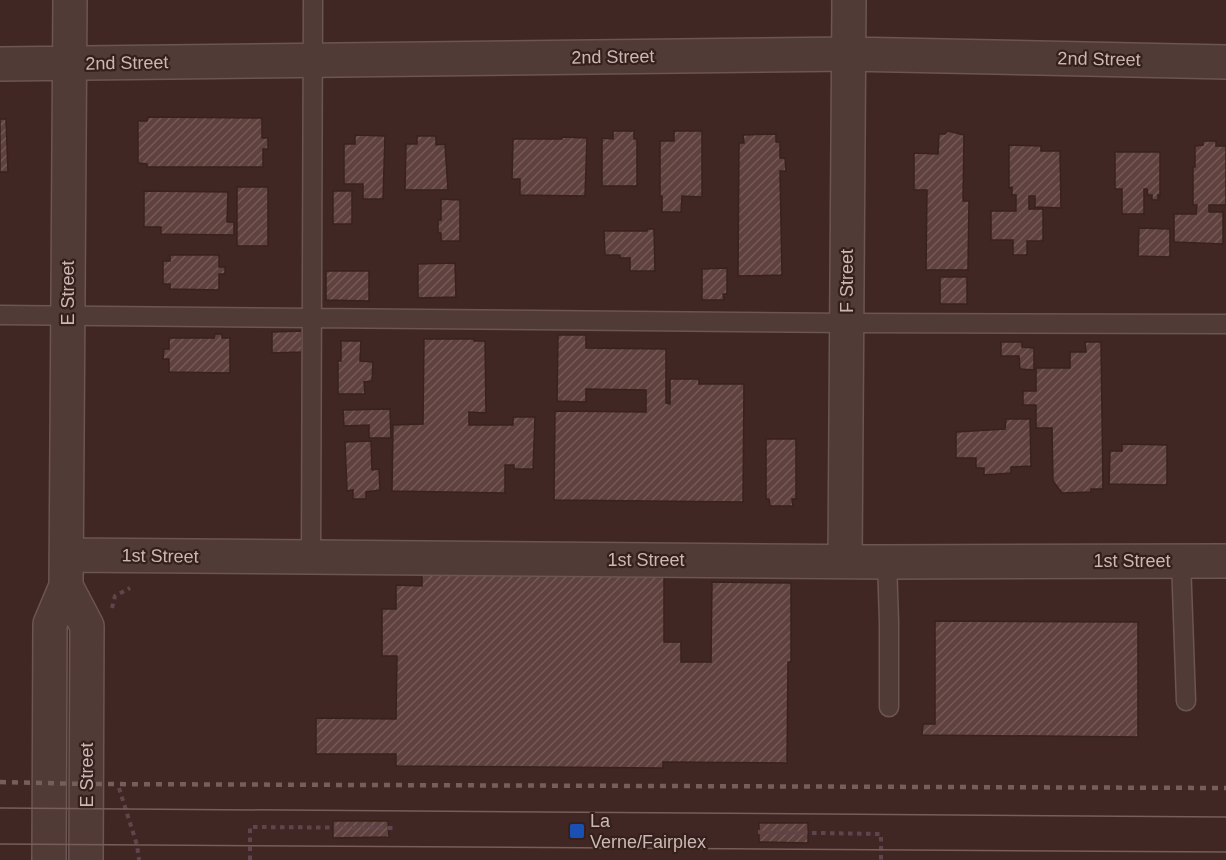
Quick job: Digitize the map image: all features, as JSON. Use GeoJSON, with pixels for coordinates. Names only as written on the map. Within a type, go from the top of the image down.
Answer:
{"type":"FeatureCollection","features":[{"type":"Feature","properties":{"kind":"street","name":"E Street"},"geometry":{"type":"LineString","coordinates":[[49,860],[50,624],[66,571],[70,0]]}},
{"type":"Feature","properties":{"kind":"street","name":"F Street"},"geometry":{"type":"LineString","coordinates":[[845,561],[849,0]]}},
{"type":"Feature","properties":{"kind":"street","name":"2nd Street"},"geometry":{"type":"LineString","coordinates":[[0,64],[848,54],[1226,62]]}},
{"type":"Feature","properties":{"kind":"street","name":"1st Street"},"geometry":{"type":"LineString","coordinates":[[66,571],[311,557],[886,562],[1226,561]]}},
{"type":"Feature","properties":{"kind":"street","name":"E Street"},"geometry":{"type":"LineString","coordinates":[[66,571],[87,626],[86,860]]}},
{"type":"Feature","properties":{"kind":"lane"},"geometry":{"type":"LineString","coordinates":[[311,557],[313,0]]}},
{"type":"Feature","properties":{"kind":"lane"},"geometry":{"type":"LineString","coordinates":[[0,315],[1226,324]]}},
{"type":"Feature","properties":{"kind":"lane"},"geometry":{"type":"LineString","coordinates":[[1181,561],[1186,701]]}},
{"type":"Feature","properties":{"kind":"lane"},"geometry":{"type":"LineString","coordinates":[[886,562],[889,707]]}},
{"type":"Feature","properties":{"kind":"path"},"geometry":{"type":"LineString","coordinates":[[111,611],[115,596],[137,586]]}},
{"type":"Feature","properties":{"kind":"path"},"geometry":{"type":"LineString","coordinates":[[118,784],[137,845],[139,860]]}},
{"type":"Feature","properties":{"kind":"path"},"geometry":{"type":"LineString","coordinates":[[250,860],[250,827],[397,828]]}},
{"type":"Feature","properties":{"kind":"path"},"geometry":{"type":"LineString","coordinates":[[758,832],[881,834],[881,860]]}},
{"type":"Feature","properties":{"kind":"building"},"geometry":{"type":"Polygon","coordinates":[[[148,117],[262,118],[262,138],[268,138],[268,149],[263,149],[263,167],[147,167],[147,164],[138,163],[138,121],[147,121],[148,117]]]}},
{"type":"Feature","properties":{"kind":"building"},"geometry":{"type":"Polygon","coordinates":[[[0,119],[6,119],[8,172],[0,172],[0,119]]]}},
{"type":"Feature","properties":{"kind":"building"},"geometry":{"type":"Polygon","coordinates":[[[613,131],[634,131],[634,139],[637,139],[637,186],[602,186],[602,138],[613,139],[613,131]]]}},
{"type":"Feature","properties":{"kind":"building"},"geometry":{"type":"Polygon","coordinates":[[[674,131],[702,131],[702,197],[682,196],[681,212],[662,212],[660,141],[674,141],[674,131]]]}},
{"type":"Feature","properties":{"kind":"building"},"geometry":{"type":"Polygon","coordinates":[[[948,131],[964,135],[963,201],[969,201],[968,270],[926,270],[927,190],[914,190],[914,153],[938,154],[939,134],[945,134],[948,131]]]}},
{"type":"Feature","properties":{"kind":"building"},"geometry":{"type":"Polygon","coordinates":[[[776,134],[776,142],[780,142],[780,158],[785,158],[786,171],[780,171],[782,275],[738,276],[739,143],[744,143],[743,135],[776,134]]]}},
{"type":"Feature","properties":{"kind":"building"},"geometry":{"type":"Polygon","coordinates":[[[355,135],[385,136],[383,199],[363,199],[363,184],[344,184],[344,144],[355,144],[355,135]]]}},
{"type":"Feature","properties":{"kind":"building"},"geometry":{"type":"Polygon","coordinates":[[[417,136],[436,136],[436,145],[445,144],[448,190],[405,190],[406,144],[417,144],[417,136]]]}},
{"type":"Feature","properties":{"kind":"building"},"geometry":{"type":"Polygon","coordinates":[[[562,137],[587,138],[585,196],[520,195],[520,179],[512,179],[513,139],[562,139],[562,137]]]}},
{"type":"Feature","properties":{"kind":"building"},"geometry":{"type":"Polygon","coordinates":[[[1203,141],[1216,141],[1216,146],[1226,146],[1226,205],[1209,205],[1209,212],[1223,212],[1223,244],[1174,242],[1174,214],[1196,214],[1197,205],[1193,205],[1195,146],[1203,145],[1203,141]]]}},
{"type":"Feature","properties":{"kind":"building"},"geometry":{"type":"Polygon","coordinates":[[[1009,145],[1041,146],[1041,151],[1060,151],[1061,208],[1035,207],[1035,196],[1029,196],[1029,209],[1043,209],[1043,241],[1027,241],[1027,255],[1013,255],[1013,240],[991,240],[991,211],[1016,211],[1016,195],[1012,195],[1012,187],[1009,188],[1009,145]]]}},
{"type":"Feature","properties":{"kind":"building"},"geometry":{"type":"Polygon","coordinates":[[[1115,152],[1160,152],[1160,196],[1158,195],[1158,200],[1152,200],[1152,195],[1148,195],[1147,189],[1144,189],[1144,214],[1122,214],[1122,189],[1115,189],[1115,152]]]}},
{"type":"Feature","properties":{"kind":"building"},"geometry":{"type":"Polygon","coordinates":[[[237,187],[268,187],[268,246],[237,246],[237,187]]]}},
{"type":"Feature","properties":{"kind":"building"},"geometry":{"type":"Polygon","coordinates":[[[144,191],[228,192],[227,222],[234,222],[234,235],[161,234],[161,227],[144,227],[144,191]]]}},
{"type":"Feature","properties":{"kind":"building"},"geometry":{"type":"Polygon","coordinates":[[[333,191],[352,191],[352,224],[333,224],[333,191]]]}},
{"type":"Feature","properties":{"kind":"building"},"geometry":{"type":"Polygon","coordinates":[[[441,199],[460,200],[460,241],[441,241],[441,233],[438,233],[438,220],[441,220],[441,199]]]}},
{"type":"Feature","properties":{"kind":"building"},"geometry":{"type":"Polygon","coordinates":[[[1139,228],[1170,229],[1170,257],[1138,256],[1139,228]]]}},
{"type":"Feature","properties":{"kind":"building"},"geometry":{"type":"Polygon","coordinates":[[[647,229],[654,229],[655,271],[630,271],[630,258],[605,255],[604,231],[647,231],[647,229]]]}},
{"type":"Feature","properties":{"kind":"building"},"geometry":{"type":"Polygon","coordinates":[[[170,255],[219,255],[219,267],[225,267],[225,274],[219,274],[219,290],[170,289],[170,284],[163,284],[163,261],[170,261],[170,255]]]}},
{"type":"Feature","properties":{"kind":"building"},"geometry":{"type":"Polygon","coordinates":[[[455,263],[456,297],[418,298],[418,264],[455,263]]]}},
{"type":"Feature","properties":{"kind":"building"},"geometry":{"type":"Polygon","coordinates":[[[727,268],[727,294],[723,294],[724,300],[702,300],[702,269],[727,268]]]}},
{"type":"Feature","properties":{"kind":"building"},"geometry":{"type":"Polygon","coordinates":[[[326,271],[369,271],[369,301],[326,300],[326,271]]]}},
{"type":"Feature","properties":{"kind":"building"},"geometry":{"type":"Polygon","coordinates":[[[940,277],[967,277],[967,304],[940,304],[940,277]]]}},
{"type":"Feature","properties":{"kind":"building"},"geometry":{"type":"Polygon","coordinates":[[[302,331],[302,352],[272,353],[272,332],[302,331]]]}},
{"type":"Feature","properties":{"kind":"building"},"geometry":{"type":"Polygon","coordinates":[[[215,334],[222,334],[222,338],[230,338],[230,373],[169,372],[169,359],[163,359],[164,349],[169,349],[169,338],[214,338],[215,334]]]}},
{"type":"Feature","properties":{"kind":"building"},"geometry":{"type":"Polygon","coordinates":[[[558,335],[586,335],[586,348],[666,349],[666,403],[670,404],[670,379],[699,379],[699,384],[744,384],[743,502],[554,500],[555,411],[646,412],[646,390],[586,389],[586,402],[557,401],[558,335]]]}},
{"type":"Feature","properties":{"kind":"building"},"geometry":{"type":"Polygon","coordinates":[[[424,339],[485,341],[486,413],[469,412],[469,425],[513,425],[513,417],[535,417],[533,469],[514,469],[514,465],[505,465],[505,493],[392,491],[393,425],[423,424],[424,339]]]}},
{"type":"Feature","properties":{"kind":"building"},"geometry":{"type":"Polygon","coordinates":[[[341,341],[361,341],[360,361],[373,362],[372,381],[364,382],[365,394],[338,394],[338,361],[341,361],[341,341]]]}},
{"type":"Feature","properties":{"kind":"building"},"geometry":{"type":"Polygon","coordinates":[[[1001,342],[1022,342],[1022,347],[1034,348],[1034,370],[1020,369],[1019,356],[1001,356],[1001,342]]]}},
{"type":"Feature","properties":{"kind":"building"},"geometry":{"type":"Polygon","coordinates":[[[1085,342],[1101,342],[1103,489],[1091,489],[1091,492],[1062,493],[1053,481],[1052,428],[1036,428],[1036,405],[1023,405],[1023,391],[1036,391],[1036,368],[1070,368],[1070,352],[1086,352],[1085,342]]]}},
{"type":"Feature","properties":{"kind":"building"},"geometry":{"type":"Polygon","coordinates":[[[390,409],[391,438],[369,438],[369,425],[344,426],[343,410],[390,409]]]}},
{"type":"Feature","properties":{"kind":"building"},"geometry":{"type":"Polygon","coordinates":[[[1006,419],[1030,419],[1031,466],[1011,467],[1011,473],[984,475],[984,468],[976,468],[976,458],[956,458],[956,432],[1005,429],[1006,419]]]}},
{"type":"Feature","properties":{"kind":"building"},"geometry":{"type":"Polygon","coordinates":[[[766,439],[796,439],[796,499],[792,499],[793,506],[770,506],[769,499],[766,499],[766,439]]]}},
{"type":"Feature","properties":{"kind":"building"},"geometry":{"type":"Polygon","coordinates":[[[371,441],[372,470],[379,469],[380,490],[366,492],[366,499],[353,499],[353,490],[347,491],[345,442],[371,441]]]}},
{"type":"Feature","properties":{"kind":"building"},"geometry":{"type":"Polygon","coordinates":[[[1122,444],[1167,445],[1167,485],[1109,484],[1110,451],[1122,451],[1122,444]]]}},
{"type":"Feature","properties":{"kind":"building"},"geometry":{"type":"Polygon","coordinates":[[[422,567],[664,569],[664,642],[681,642],[681,662],[711,662],[712,582],[791,583],[787,763],[663,762],[663,768],[396,766],[396,754],[316,754],[316,718],[396,719],[397,656],[382,656],[382,609],[396,609],[396,585],[422,586],[422,567]]]}},
{"type":"Feature","properties":{"kind":"building"},"geometry":{"type":"Polygon","coordinates":[[[935,621],[1138,622],[1138,737],[922,735],[923,724],[935,724],[935,621]]]}},
{"type":"Feature","properties":{"kind":"building"},"geometry":{"type":"Polygon","coordinates":[[[333,821],[388,821],[389,837],[333,838],[333,821]]]}},
{"type":"Feature","properties":{"kind":"building"},"geometry":{"type":"Polygon","coordinates":[[[759,823],[808,823],[808,843],[759,842],[759,823]]]}},
{"type":"Feature","properties":{"kind":"tram line"},"geometry":{"type":"LineString","coordinates":[[0,808],[1226,817]]}},
{"type":"Feature","properties":{"kind":"tram line"},"geometry":{"type":"LineString","coordinates":[[0,844],[1226,852]]}},
{"type":"Feature","properties":{"kind":"railway"},"geometry":{"type":"LineString","coordinates":[[0,782],[1226,788]]}},
{"type":"Feature","properties":{"kind":"place","name":"La Verne/Fairplex"},"geometry":{"type":"Point","coordinates":[577,831]}}]}
